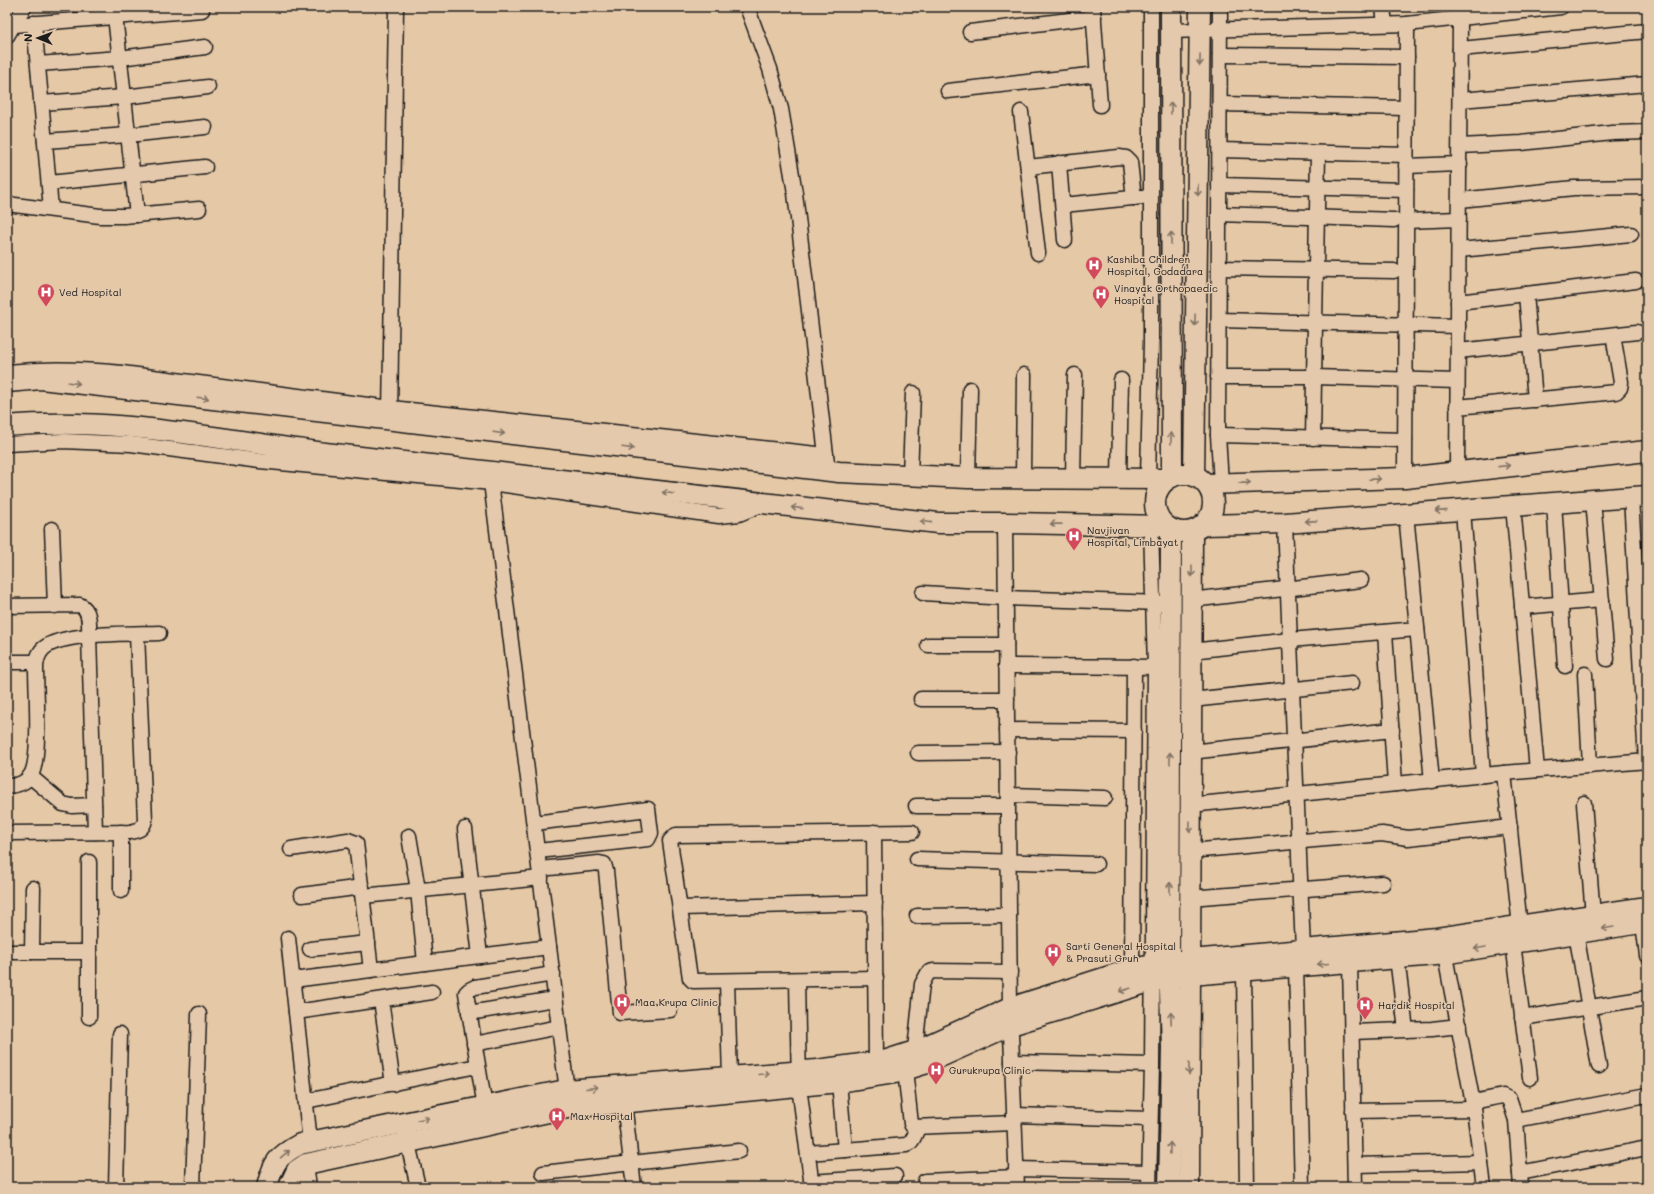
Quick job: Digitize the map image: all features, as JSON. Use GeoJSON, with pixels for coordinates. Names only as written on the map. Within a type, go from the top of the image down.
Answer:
{"type":"FeatureCollection","features":[{"type":"Feature","properties":{"kind":"street"},"geometry":{"type":"LineString","coordinates":[[10,31],[24,7]]}},
{"type":"Feature","properties":{"kind":"street"},"geometry":{"type":"LineString","coordinates":[[390,414],[396,7]]}},
{"type":"Feature","properties":{"kind":"street"},"geometry":{"type":"LineString","coordinates":[[747,7],[770,69],[784,124],[795,193],[827,463]]}},
{"type":"Feature","properties":{"kind":"street"},"geometry":{"type":"LineString","coordinates":[[1151,7],[1151,342],[1162,478]]}},
{"type":"Feature","properties":{"kind":"street"},"geometry":{"type":"LineString","coordinates":[[1169,1187],[1172,1048],[1162,667],[1162,527],[1154,503],[1162,478],[1170,195],[1171,7]]}},
{"type":"Feature","properties":{"kind":"street"},"geometry":{"type":"LineString","coordinates":[[1149,1187],[1152,1065],[1170,970],[1189,898],[1191,600],[1198,528],[1207,521],[1212,512],[1213,502],[1207,481],[1200,7]]}},
{"type":"Feature","properties":{"kind":"street"},"geometry":{"type":"LineString","coordinates":[[1207,481],[1218,435],[1220,7]]}},
{"type":"Feature","properties":{"kind":"street"},"geometry":{"type":"LineString","coordinates":[[1383,7],[1385,24]]}},
{"type":"Feature","properties":{"kind":"street"},"geometry":{"type":"LineString","coordinates":[[1171,31],[1407,24],[1460,19],[1511,10],[1561,7]]}},
{"type":"Feature","properties":{"kind":"street"},"geometry":{"type":"LineString","coordinates":[[10,31],[34,23],[115,12],[202,10]]}},
{"type":"Feature","properties":{"kind":"street"},"geometry":{"type":"LineString","coordinates":[[115,12],[137,215]]}},
{"type":"Feature","properties":{"kind":"street"},"geometry":{"type":"LineString","coordinates":[[970,32],[1094,12],[1100,105]]}},
{"type":"Feature","properties":{"kind":"street"},"geometry":{"type":"LineString","coordinates":[[1457,471],[1460,200],[1460,19]]}},
{"type":"Feature","properties":{"kind":"street"},"geometry":{"type":"LineString","coordinates":[[34,23],[51,209]]}},
{"type":"Feature","properties":{"kind":"street"},"geometry":{"type":"LineString","coordinates":[[1405,478],[1405,324],[1400,220],[1406,190],[1407,24]]}},
{"type":"Feature","properties":{"kind":"street"},"geometry":{"type":"LineString","coordinates":[[1460,49],[1647,31]]}},
{"type":"Feature","properties":{"kind":"street"},"geometry":{"type":"LineString","coordinates":[[38,64],[120,58],[205,47]]}},
{"type":"Feature","properties":{"kind":"street"},"geometry":{"type":"LineString","coordinates":[[1220,55],[1407,57]]}},
{"type":"Feature","properties":{"kind":"street"},"geometry":{"type":"LineString","coordinates":[[948,91],[1098,74]]}},
{"type":"Feature","properties":{"kind":"street"},"geometry":{"type":"LineString","coordinates":[[1460,100],[1647,84]]}},
{"type":"Feature","properties":{"kind":"street"},"geometry":{"type":"LineString","coordinates":[[41,103],[124,97],[208,87]]}},
{"type":"Feature","properties":{"kind":"street"},"geometry":{"type":"LineString","coordinates":[[1220,104],[1406,108]]}},
{"type":"Feature","properties":{"kind":"street"},"geometry":{"type":"LineString","coordinates":[[1021,112],[1038,253]]}},
{"type":"Feature","properties":{"kind":"street"},"geometry":{"type":"LineString","coordinates":[[45,141],[128,135],[205,127]]}},
{"type":"Feature","properties":{"kind":"street"},"geometry":{"type":"LineString","coordinates":[[1460,146],[1521,143],[1612,133],[1647,132]]}},
{"type":"Feature","properties":{"kind":"street"},"geometry":{"type":"LineString","coordinates":[[1220,150],[1318,153],[1460,164]]}},
{"type":"Feature","properties":{"kind":"street"},"geometry":{"type":"LineString","coordinates":[[1313,438],[1318,153]]}},
{"type":"Feature","properties":{"kind":"street"},"geometry":{"type":"LineString","coordinates":[[1028,167],[1119,157],[1126,158],[1130,162],[1134,198]]}},
{"type":"Feature","properties":{"kind":"street"},"geometry":{"type":"LineString","coordinates":[[1059,163],[1066,240]]}},
{"type":"Feature","properties":{"kind":"street"},"geometry":{"type":"LineString","coordinates":[[48,183],[205,167]]}},
{"type":"Feature","properties":{"kind":"street"},"geometry":{"type":"LineString","coordinates":[[1219,185],[1406,190]]}},
{"type":"Feature","properties":{"kind":"street"},"geometry":{"type":"LineString","coordinates":[[1460,200],[1574,188],[1647,187]]}},
{"type":"Feature","properties":{"kind":"street"},"geometry":{"type":"LineString","coordinates":[[1063,205],[1170,195]]}},
{"type":"Feature","properties":{"kind":"street"},"geometry":{"type":"LineString","coordinates":[[7,204],[100,216],[137,215],[199,209]]}},
{"type":"Feature","properties":{"kind":"street"},"geometry":{"type":"LineString","coordinates":[[1219,214],[1317,218],[1459,220]]}},
{"type":"Feature","properties":{"kind":"street"},"geometry":{"type":"LineString","coordinates":[[1459,250],[1631,234]]}},
{"type":"Feature","properties":{"kind":"street"},"geometry":{"type":"LineString","coordinates":[[1219,268],[1394,271]]}},
{"type":"Feature","properties":{"kind":"street"},"geometry":{"type":"LineString","coordinates":[[1458,302],[1636,281]]}},
{"type":"Feature","properties":{"kind":"street"},"geometry":{"type":"LineString","coordinates":[[1526,294],[1535,400]]}},
{"type":"Feature","properties":{"kind":"street"},"geometry":{"type":"LineString","coordinates":[[1218,320],[1458,326]]}},
{"type":"Feature","properties":{"kind":"street"},"geometry":{"type":"LineString","coordinates":[[1458,351],[1637,332]]}},
{"type":"Feature","properties":{"kind":"street"},"geometry":{"type":"LineString","coordinates":[[1457,407],[1616,392],[1620,388],[1621,382],[1613,335]]}},
{"type":"Feature","properties":{"kind":"street"},"geometry":{"type":"LineString","coordinates":[[7,372],[42,369],[81,369],[122,373],[390,414]]}},
{"type":"Feature","properties":{"kind":"street"},"geometry":{"type":"LineString","coordinates":[[1023,478],[1024,375]]}},
{"type":"Feature","properties":{"kind":"street"},"geometry":{"type":"LineString","coordinates":[[1073,478],[1075,375]]}},
{"type":"Feature","properties":{"kind":"street"},"geometry":{"type":"LineString","coordinates":[[1218,377],[1314,377],[1457,381]]}},
{"type":"Feature","properties":{"kind":"street"},"geometry":{"type":"LineString","coordinates":[[7,382],[41,379],[390,414],[827,463],[910,476],[968,478],[1162,478],[1184,474],[1207,481],[1405,478],[1647,451]]}},
{"type":"Feature","properties":{"kind":"street"},"geometry":{"type":"LineString","coordinates":[[1119,478],[1121,380]]}},
{"type":"Feature","properties":{"kind":"street"},"geometry":{"type":"LineString","coordinates":[[968,478],[970,389]]}},
{"type":"Feature","properties":{"kind":"street"},"geometry":{"type":"LineString","coordinates":[[910,476],[913,393]]}},
{"type":"Feature","properties":{"kind":"street"},"geometry":{"type":"LineString","coordinates":[[7,426],[42,423],[123,426],[491,477]]}},
{"type":"Feature","properties":{"kind":"street"},"geometry":{"type":"LineString","coordinates":[[1218,435],[1405,440]]}},
{"type":"Feature","properties":{"kind":"street"},"geometry":{"type":"LineString","coordinates":[[7,444],[63,441],[131,444],[260,461],[491,477],[763,504],[938,524],[1005,523],[1162,527],[1182,533],[1198,528],[1639,497],[1647,761],[1483,775],[1190,805]]}},
{"type":"Feature","properties":{"kind":"street"},"geometry":{"type":"LineString","coordinates":[[491,477],[568,1099]]}},
{"type":"Feature","properties":{"kind":"street"},"geometry":{"type":"LineString","coordinates":[[1593,500],[1607,659]]}},
{"type":"Feature","properties":{"kind":"street"},"geometry":{"type":"LineString","coordinates":[[1554,503],[1565,666]]}},
{"type":"Feature","properties":{"kind":"street"},"geometry":{"type":"LineString","coordinates":[[1513,506],[1537,770]]}},
{"type":"Feature","properties":{"kind":"street"},"geometry":{"type":"LineString","coordinates":[[1463,510],[1483,775]]}},
{"type":"Feature","properties":{"kind":"street"},"geometry":{"type":"LineString","coordinates":[[1406,514],[1432,780]]}},
{"type":"Feature","properties":{"kind":"street"},"geometry":{"type":"LineString","coordinates":[[1005,523],[1009,915],[1016,1178]]}},
{"type":"Feature","properties":{"kind":"street"},"geometry":{"type":"LineString","coordinates":[[1285,523],[1300,890],[1299,958],[1302,1187]]}},
{"type":"Feature","properties":{"kind":"street"},"geometry":{"type":"LineString","coordinates":[[52,530],[55,606]]}},
{"type":"Feature","properties":{"kind":"street"},"geometry":{"type":"LineString","coordinates":[[1191,600],[1360,580]]}},
{"type":"Feature","properties":{"kind":"street"},"geometry":{"type":"LineString","coordinates":[[923,593],[1006,598],[1162,603]]}},
{"type":"Feature","properties":{"kind":"street"},"geometry":{"type":"LineString","coordinates":[[1522,607],[1602,600]]}},
{"type":"Feature","properties":{"kind":"street"},"geometry":{"type":"LineString","coordinates":[[7,606],[80,605],[85,608],[87,613],[95,832]]}},
{"type":"Feature","properties":{"kind":"street"},"geometry":{"type":"LineString","coordinates":[[1191,651],[1290,640],[1417,629]]}},
{"type":"Feature","properties":{"kind":"street"},"geometry":{"type":"LineString","coordinates":[[1385,632],[1395,784]]}},
{"type":"Feature","properties":{"kind":"street"},"geometry":{"type":"LineString","coordinates":[[7,786],[22,783],[30,776],[35,766],[37,751],[36,662],[43,649],[52,644],[89,636],[159,633]]}},
{"type":"Feature","properties":{"kind":"street"},"geometry":{"type":"LineString","coordinates":[[7,833],[122,832],[139,830],[143,826],[145,820],[137,634]]}},
{"type":"Feature","properties":{"kind":"street"},"geometry":{"type":"LineString","coordinates":[[928,646],[1006,645]]}},
{"type":"Feature","properties":{"kind":"street"},"geometry":{"type":"LineString","coordinates":[[7,662],[36,662]]}},
{"type":"Feature","properties":{"kind":"street"},"geometry":{"type":"LineString","coordinates":[[1006,666],[1162,667]]}},
{"type":"Feature","properties":{"kind":"street"},"geometry":{"type":"LineString","coordinates":[[1132,969],[1134,666]]}},
{"type":"Feature","properties":{"kind":"street"},"geometry":{"type":"LineString","coordinates":[[1585,674],[1590,766]]}},
{"type":"Feature","properties":{"kind":"street"},"geometry":{"type":"LineString","coordinates":[[1191,700],[1352,682]]}},
{"type":"Feature","properties":{"kind":"street"},"geometry":{"type":"LineString","coordinates":[[921,699],[1007,699]]}},
{"type":"Feature","properties":{"kind":"street"},"geometry":{"type":"LineString","coordinates":[[1007,730],[1134,731]]}},
{"type":"Feature","properties":{"kind":"street"},"geometry":{"type":"LineString","coordinates":[[1190,752],[1392,730]]}},
{"type":"Feature","properties":{"kind":"street"},"geometry":{"type":"LineString","coordinates":[[918,753],[1008,752]]}},
{"type":"Feature","properties":{"kind":"street"},"geometry":{"type":"LineString","coordinates":[[1504,773],[1510,827],[1515,933],[1522,1018],[1530,1078]]}},
{"type":"Feature","properties":{"kind":"street"},"geometry":{"type":"LineString","coordinates":[[30,776],[63,804],[72,806],[94,805]]}},
{"type":"Feature","properties":{"kind":"street"},"geometry":{"type":"LineString","coordinates":[[916,806],[1105,798]]}},
{"type":"Feature","properties":{"kind":"street"},"geometry":{"type":"LineString","coordinates":[[1584,803],[1593,916]]}},
{"type":"Feature","properties":{"kind":"street"},"geometry":{"type":"LineString","coordinates":[[534,823],[648,809],[651,833],[648,839],[538,851]]}},
{"type":"Feature","properties":{"kind":"street"},"geometry":{"type":"LineString","coordinates":[[1190,851],[1382,834],[1408,838],[1510,827]]}},
{"type":"Feature","properties":{"kind":"street"},"geometry":{"type":"LineString","coordinates":[[465,829],[480,956]]}},
{"type":"Feature","properties":{"kind":"street"},"geometry":{"type":"LineString","coordinates":[[121,891],[122,832]]}},
{"type":"Feature","properties":{"kind":"street"},"geometry":{"type":"LineString","coordinates":[[874,832],[876,1062]]}},
{"type":"Feature","properties":{"kind":"street"},"geometry":{"type":"LineString","coordinates":[[876,978],[726,982],[693,981],[690,978],[670,841],[676,835],[912,832]]}},
{"type":"Feature","properties":{"kind":"street"},"geometry":{"type":"LineString","coordinates":[[409,836],[418,890],[425,963]]}},
{"type":"Feature","properties":{"kind":"street"},"geometry":{"type":"LineString","coordinates":[[291,849],[353,841],[358,846],[372,970]]}},
{"type":"Feature","properties":{"kind":"street"},"geometry":{"type":"LineString","coordinates":[[917,859],[1096,864]]}},
{"type":"Feature","properties":{"kind":"street"},"geometry":{"type":"LineString","coordinates":[[89,862],[89,1016]]}},
{"type":"Feature","properties":{"kind":"street"},"geometry":{"type":"LineString","coordinates":[[302,895],[418,890],[472,885],[599,863],[604,864],[606,871],[620,1013],[670,1010]]}},
{"type":"Feature","properties":{"kind":"street"},"geometry":{"type":"LineString","coordinates":[[1189,898],[1383,883]]}},
{"type":"Feature","properties":{"kind":"street"},"geometry":{"type":"LineString","coordinates":[[32,952],[33,888]]}},
{"type":"Feature","properties":{"kind":"street"},"geometry":{"type":"LineString","coordinates":[[680,908],[875,903]]}},
{"type":"Feature","properties":{"kind":"street"},"geometry":{"type":"LineString","coordinates":[[917,916],[1009,915]]}},
{"type":"Feature","properties":{"kind":"street"},"geometry":{"type":"LineString","coordinates":[[1011,1017],[1170,970],[1444,945],[1515,933],[1593,916],[1646,918]]}},
{"type":"Feature","properties":{"kind":"street"},"geometry":{"type":"LineString","coordinates":[[1515,933],[1576,933],[1646,918]]}},
{"type":"Feature","properties":{"kind":"street"},"geometry":{"type":"LineString","coordinates":[[1646,918],[1647,956]]}},
{"type":"Feature","properties":{"kind":"street"},"geometry":{"type":"LineString","coordinates":[[1576,933],[1599,1066]]}},
{"type":"Feature","properties":{"kind":"street"},"geometry":{"type":"LineString","coordinates":[[288,938],[310,1142]]}},
{"type":"Feature","properties":{"kind":"street"},"geometry":{"type":"LineString","coordinates":[[310,949],[368,943]]}},
{"type":"Feature","properties":{"kind":"street"},"geometry":{"type":"LineString","coordinates":[[267,1187],[271,1170],[283,1153],[300,1144],[485,1107],[568,1099],[730,1077],[800,1079],[839,1082],[870,1078],[911,1063],[1011,1017],[1132,969],[1244,971],[1299,958],[1350,962],[1397,958],[1444,945]]}},
{"type":"Feature","properties":{"kind":"street"},"geometry":{"type":"LineString","coordinates":[[1444,945],[1474,1105],[1484,1187]]}},
{"type":"Feature","properties":{"kind":"street"},"geometry":{"type":"LineString","coordinates":[[293,980],[549,947]]}},
{"type":"Feature","properties":{"kind":"street"},"geometry":{"type":"LineString","coordinates":[[7,952],[89,952]]}},
{"type":"Feature","properties":{"kind":"street"},"geometry":{"type":"LineString","coordinates":[[1397,958],[1406,1030]]}},
{"type":"Feature","properties":{"kind":"street"},"geometry":{"type":"LineString","coordinates":[[1350,962],[1355,1187]]}},
{"type":"Feature","properties":{"kind":"street"},"geometry":{"type":"LineString","coordinates":[[1170,970],[1189,1187]]}},
{"type":"Feature","properties":{"kind":"street"},"geometry":{"type":"LineString","coordinates":[[1010,972],[933,971],[928,973],[922,984],[911,1063],[911,1124],[913,1127],[918,1128],[1014,1119],[1150,1119]]}},
{"type":"Feature","properties":{"kind":"street"},"geometry":{"type":"LineString","coordinates":[[1244,971],[1248,1187]]}},
{"type":"Feature","properties":{"kind":"street"},"geometry":{"type":"LineString","coordinates":[[485,1107],[468,1013],[466,993],[468,990],[553,974]]}},
{"type":"Feature","properties":{"kind":"street"},"geometry":{"type":"LineString","coordinates":[[797,980],[800,1079],[812,1185],[895,1176]]}},
{"type":"Feature","properties":{"kind":"street"},"geometry":{"type":"LineString","coordinates":[[726,982],[730,1077]]}},
{"type":"Feature","properties":{"kind":"street"},"geometry":{"type":"LineString","coordinates":[[296,1012],[432,992]]}},
{"type":"Feature","properties":{"kind":"street"},"geometry":{"type":"LineString","coordinates":[[468,1013],[556,998]]}},
{"type":"Feature","properties":{"kind":"street"},"geometry":{"type":"LineString","coordinates":[[1522,1018],[1647,998]]}},
{"type":"Feature","properties":{"kind":"street"},"geometry":{"type":"LineString","coordinates":[[381,1000],[393,1084]]}},
{"type":"Feature","properties":{"kind":"street"},"geometry":{"type":"LineString","coordinates":[[193,1187],[199,1014]]}},
{"type":"Feature","properties":{"kind":"street"},"geometry":{"type":"LineString","coordinates":[[1352,1032],[1459,1026]]}},
{"type":"Feature","properties":{"kind":"street"},"geometry":{"type":"LineString","coordinates":[[474,1044],[559,1027]]}},
{"type":"Feature","properties":{"kind":"street"},"geometry":{"type":"LineString","coordinates":[[116,1187],[120,1034]]}},
{"type":"Feature","properties":{"kind":"street"},"geometry":{"type":"LineString","coordinates":[[289,1187],[297,1170],[306,1164],[408,1142],[568,1099],[624,1103],[800,1079],[876,1062],[911,1063]]}},
{"type":"Feature","properties":{"kind":"street"},"geometry":{"type":"LineString","coordinates":[[1012,1062],[1152,1065]]}},
{"type":"Feature","properties":{"kind":"street"},"geometry":{"type":"LineString","coordinates":[[306,1101],[477,1066]]}},
{"type":"Feature","properties":{"kind":"street"},"geometry":{"type":"LineString","coordinates":[[839,1082],[845,1150]]}},
{"type":"Feature","properties":{"kind":"street"},"geometry":{"type":"LineString","coordinates":[[1516,1120],[1647,1095]]}},
{"type":"Feature","properties":{"kind":"street"},"geometry":{"type":"LineString","coordinates":[[1353,1111],[1474,1105],[1503,1096],[1509,1099],[1516,1120],[1520,1180],[1647,1148]]}},
{"type":"Feature","properties":{"kind":"street"},"geometry":{"type":"LineString","coordinates":[[624,1103],[634,1187]]}},
{"type":"Feature","properties":{"kind":"street"},"geometry":{"type":"LineString","coordinates":[[403,1123],[418,1187]]}},
{"type":"Feature","properties":{"kind":"street"},"geometry":{"type":"LineString","coordinates":[[808,1153],[910,1144],[918,1128]]}},
{"type":"Feature","properties":{"kind":"street"},"geometry":{"type":"LineString","coordinates":[[543,1173],[739,1151]]}},
{"type":"Feature","properties":{"kind":"street"},"geometry":{"type":"LineString","coordinates":[[1355,1165],[1481,1162]]}},
{"type":"Feature","properties":{"kind":"street"},"geometry":{"type":"LineString","coordinates":[[306,1164],[309,1187]]}},
{"type":"Feature","properties":{"kind":"street"},"geometry":{"type":"LineString","coordinates":[[925,1181],[1149,1172]]}},
{"type":"Feature","properties":{"kind":"place","name":"Kashiba Children Hospital, Godadara"},"geometry":{"type":"Point","coordinates":[1094,280]}},
{"type":"Feature","properties":{"kind":"place","name":"Ved Hospital"},"geometry":{"type":"Point","coordinates":[46,307]}},
{"type":"Feature","properties":{"kind":"place","name":"Vinayak Orthopaedic Hospital"},"geometry":{"type":"Point","coordinates":[1101,309]}},
{"type":"Feature","properties":{"kind":"place","name":"Navjivan Hospital, Limbayat"},"geometry":{"type":"Point","coordinates":[1074,551]}},
{"type":"Feature","properties":{"kind":"place","name":"Sarti General Hospital & Prasuti Gruh"},"geometry":{"type":"Point","coordinates":[1053,967]}},
{"type":"Feature","properties":{"kind":"place","name":"Maa Krupa Clinic"},"geometry":{"type":"Point","coordinates":[622,1017]}},
{"type":"Feature","properties":{"kind":"place","name":"Hardik Hospital"},"geometry":{"type":"Point","coordinates":[1365,1020]}},
{"type":"Feature","properties":{"kind":"place","name":"Gurukrupa Clinic"},"geometry":{"type":"Point","coordinates":[936,1085]}},
{"type":"Feature","properties":{"kind":"place","name":"Max Hospital"},"geometry":{"type":"Point","coordinates":[557,1131]}}]}
